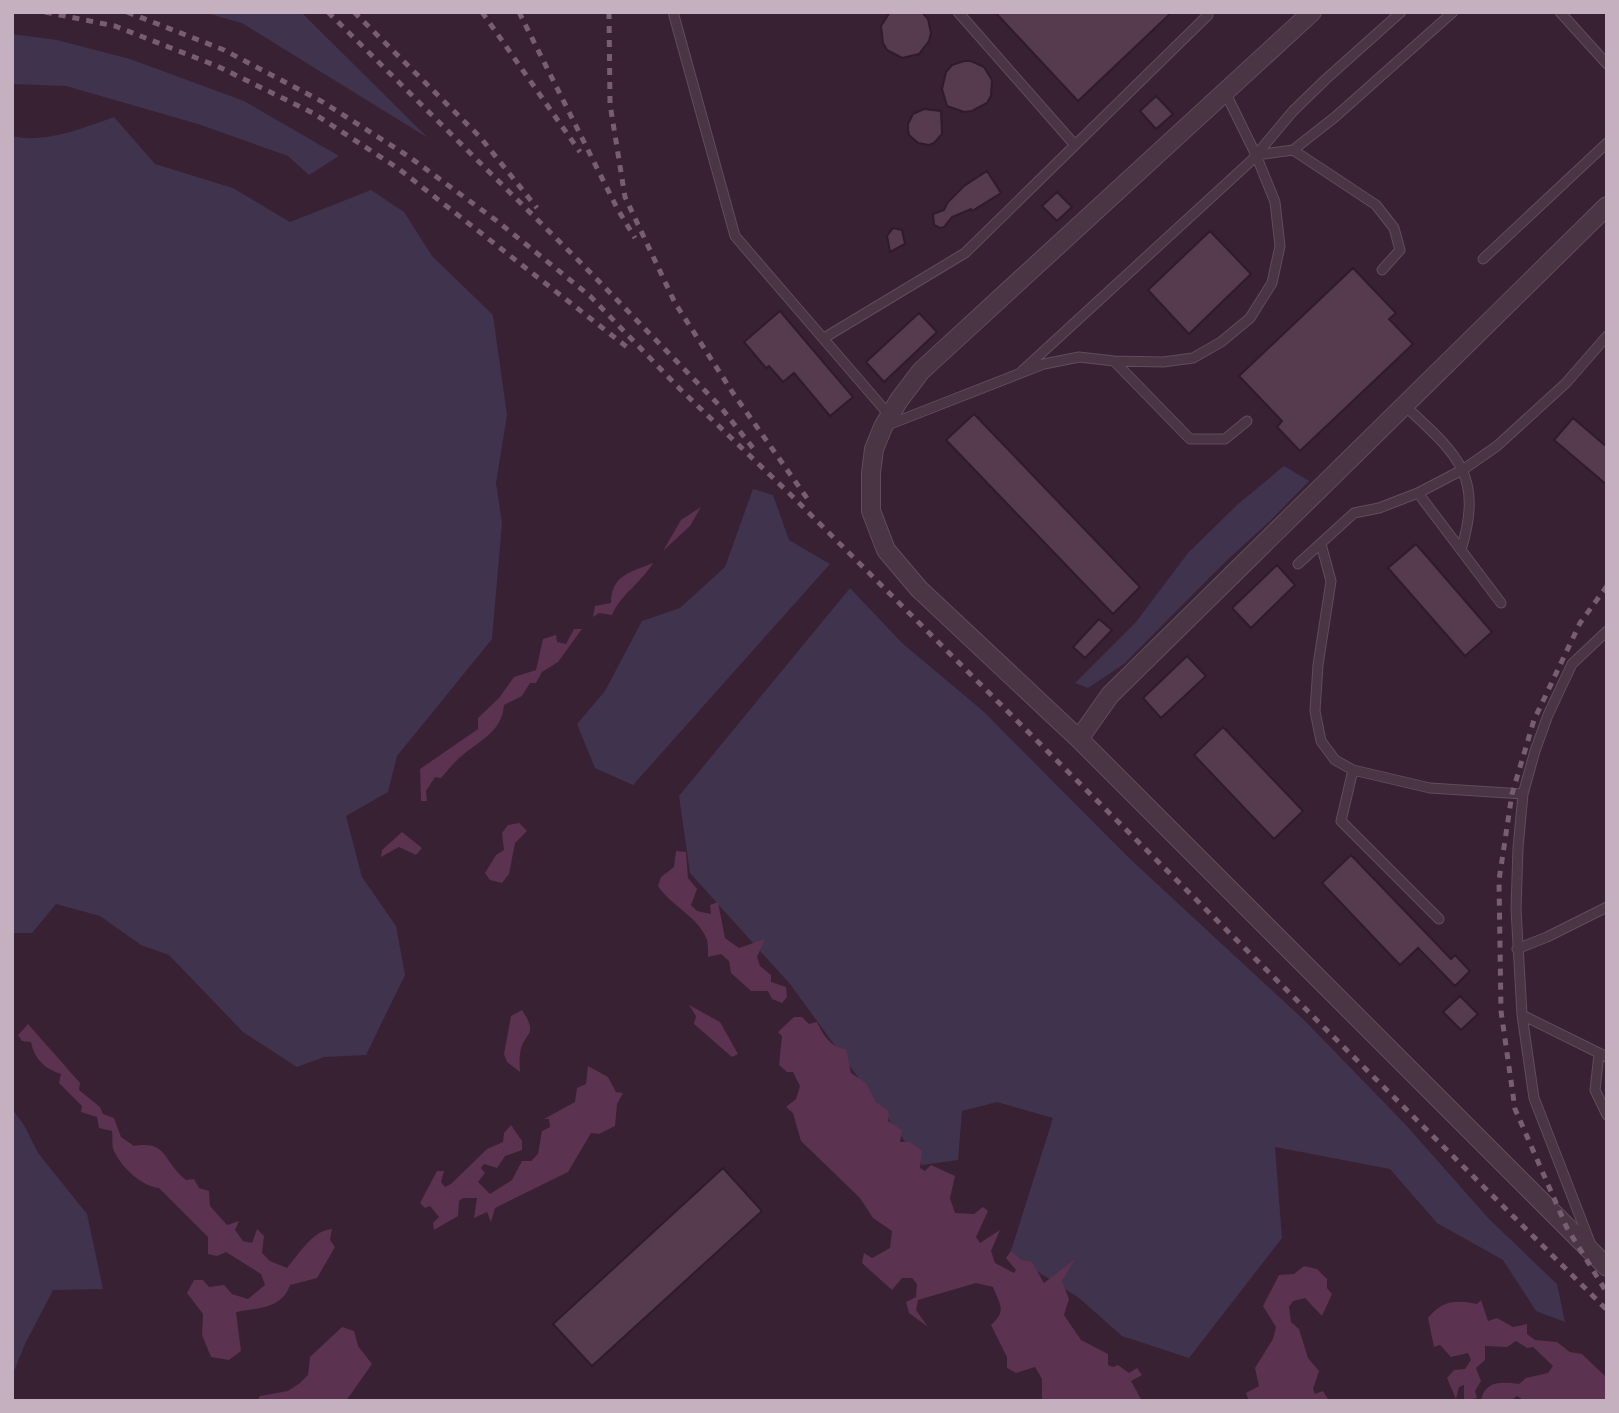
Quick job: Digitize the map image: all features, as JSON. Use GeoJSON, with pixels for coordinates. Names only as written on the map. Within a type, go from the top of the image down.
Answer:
{"type":"FeatureCollection","features":[{"type":"Feature","properties":{"kind":"street"},"geometry":{"type":"LineString","coordinates":[[1312,12],[921,371],[886,421],[874,449],[871,511],[886,550],[919,589],[1079,738],[1601,1262]]}},
{"type":"Feature","properties":{"kind":"street"},"geometry":{"type":"LineString","coordinates":[[1079,738],[1110,695],[1607,206]]}},
{"type":"Feature","properties":{"kind":"lane"},"geometry":{"type":"LineString","coordinates":[[673,12],[735,236],[824,338],[886,421],[1044,364],[1079,357],[1114,362],[1163,362],[1193,358],[1221,342],[1250,318],[1272,283],[1280,246],[1275,202],[1256,155],[1225,92]]}},
{"type":"Feature","properties":{"kind":"lane"},"geometry":{"type":"LineString","coordinates":[[958,12],[1074,145]]}},
{"type":"Feature","properties":{"kind":"lane"},"geometry":{"type":"LineString","coordinates":[[1018,374],[1256,155],[1293,111],[1401,12]]}},
{"type":"Feature","properties":{"kind":"lane"},"geometry":{"type":"LineString","coordinates":[[1256,155],[1293,150],[1335,117],[1453,12]]}},
{"type":"Feature","properties":{"kind":"lane"},"geometry":{"type":"LineString","coordinates":[[1560,12],[1607,64]]}},
{"type":"Feature","properties":{"kind":"lane"},"geometry":{"type":"LineString","coordinates":[[824,338],[965,253],[1208,15]]}},
{"type":"Feature","properties":{"kind":"lane"},"geometry":{"type":"LineString","coordinates":[[1483,259],[1607,143]]}},
{"type":"Feature","properties":{"kind":"lane"},"geometry":{"type":"LineString","coordinates":[[1293,150],[1376,205],[1394,228],[1400,250],[1382,270]]}},
{"type":"Feature","properties":{"kind":"lane"},"geometry":{"type":"LineString","coordinates":[[1298,564],[1354,513],[1380,508],[1418,493],[1464,469],[1497,446],[1566,383],[1607,336]]}},
{"type":"Feature","properties":{"kind":"lane"},"geometry":{"type":"LineString","coordinates":[[1114,362],[1190,439],[1225,439],[1247,421]]}},
{"type":"Feature","properties":{"kind":"lane"},"geometry":{"type":"LineString","coordinates":[[1404,405],[1437,435],[1464,469],[1471,495],[1469,524],[1461,550]]}},
{"type":"Feature","properties":{"kind":"lane"},"geometry":{"type":"LineString","coordinates":[[1418,493],[1501,603]]}},
{"type":"Feature","properties":{"kind":"lane"},"geometry":{"type":"LineString","coordinates":[[1321,544],[1331,581],[1318,665],[1315,711],[1321,741],[1335,760],[1353,770],[1430,788],[1523,794]]}},
{"type":"Feature","properties":{"kind":"lane"},"geometry":{"type":"LineString","coordinates":[[1601,1262],[1534,1098],[1522,1015],[1517,950],[1518,848],[1523,794],[1548,715],[1572,663],[1607,631]]}},
{"type":"Feature","properties":{"kind":"lane"},"geometry":{"type":"LineString","coordinates":[[1353,770],[1341,821],[1439,919]]}},
{"type":"Feature","properties":{"kind":"lane"},"geometry":{"type":"LineString","coordinates":[[1517,950],[1607,907]]}},
{"type":"Feature","properties":{"kind":"lane"},"geometry":{"type":"LineString","coordinates":[[1522,1015],[1603,1055],[1595,1090],[1607,1115]]}},
{"type":"Feature","properties":{"kind":"shaded area"},"geometry":{"type":"Polygon","coordinates":[[[202,12],[301,12],[428,138],[242,23],[202,12]]]}},
{"type":"Feature","properties":{"kind":"shaded area"},"geometry":{"type":"Polygon","coordinates":[[[12,34],[57,40],[130,59],[244,101],[339,156],[309,175],[288,156],[198,124],[66,86],[12,84],[12,34]]]}},
{"type":"Feature","properties":{"kind":"shaded area"},"geometry":{"type":"Polygon","coordinates":[[[114,117],[155,164],[233,188],[290,222],[371,190],[404,212],[432,256],[493,315],[507,415],[496,483],[502,523],[492,639],[397,756],[388,792],[346,816],[362,877],[396,926],[405,975],[366,1055],[324,1057],[297,1067],[243,1032],[169,955],[141,945],[100,916],[56,904],[32,933],[12,933],[12,136],[51,136],[114,117]]]}},
{"type":"Feature","properties":{"kind":"shaded area"},"geometry":{"type":"Polygon","coordinates":[[[1284,466],[1309,481],[1124,664],[1088,688],[1075,683],[1136,622],[1188,553],[1238,504],[1284,466]]]}},
{"type":"Feature","properties":{"kind":"shaded area"},"geometry":{"type":"Polygon","coordinates":[[[753,489],[773,495],[789,540],[830,564],[633,785],[595,768],[577,724],[605,691],[642,621],[680,608],[725,567],[753,489]]]}},
{"type":"Feature","properties":{"kind":"shaded area"},"geometry":{"type":"Polygon","coordinates":[[[701,507],[690,526],[663,551],[681,520],[701,507]]]}},
{"type":"Feature","properties":{"kind":"shaded area"},"geometry":{"type":"Polygon","coordinates":[[[653,563],[612,615],[599,613],[593,617],[595,606],[611,603],[618,580],[653,563]]]}},
{"type":"Feature","properties":{"kind":"shaded area"},"geometry":{"type":"Polygon","coordinates":[[[850,588],[902,643],[983,711],[1128,857],[1305,1021],[1405,1124],[1489,1219],[1557,1284],[1565,1322],[1536,1311],[1503,1260],[1437,1223],[1390,1169],[1275,1147],[1282,1238],[1189,1358],[1122,1336],[1079,1298],[1010,1254],[1053,1118],[997,1102],[962,1111],[958,1160],[922,1165],[790,984],[690,873],[679,796],[850,588]]]}},
{"type":"Feature","properties":{"kind":"shaded area"},"geometry":{"type":"Polygon","coordinates":[[[574,629],[582,629],[558,662],[542,672],[536,683],[530,683],[522,696],[504,705],[495,728],[441,778],[435,777],[426,791],[427,801],[421,801],[420,769],[478,729],[478,718],[499,698],[514,677],[536,670],[543,639],[556,635],[557,642],[566,644],[574,629]]]}},
{"type":"Feature","properties":{"kind":"shaded area"},"geometry":{"type":"Polygon","coordinates":[[[519,823],[527,831],[515,843],[509,874],[502,883],[490,880],[485,873],[496,855],[504,850],[502,833],[508,825],[519,823]]]}},
{"type":"Feature","properties":{"kind":"shaded area"},"geometry":{"type":"Polygon","coordinates":[[[402,832],[422,848],[416,855],[399,847],[381,857],[382,850],[402,832]]]}},
{"type":"Feature","properties":{"kind":"shaded area"},"geometry":{"type":"Polygon","coordinates":[[[676,851],[686,852],[688,878],[697,889],[691,905],[697,911],[711,914],[710,905],[718,902],[725,938],[739,948],[765,939],[757,957],[760,966],[771,975],[771,982],[786,987],[787,997],[782,1003],[772,999],[768,991],[751,991],[731,973],[729,961],[721,954],[708,957],[707,940],[703,932],[658,886],[661,877],[674,867],[676,851]]]}},
{"type":"Feature","properties":{"kind":"shaded area"},"geometry":{"type":"Polygon","coordinates":[[[689,1005],[720,1022],[738,1054],[732,1057],[694,1024],[696,1016],[689,1005]]]}},
{"type":"Feature","properties":{"kind":"shaded area"},"geometry":{"type":"Polygon","coordinates":[[[522,1010],[530,1030],[522,1047],[520,1072],[507,1062],[504,1054],[511,1016],[522,1010]]]}},
{"type":"Feature","properties":{"kind":"shaded area"},"geometry":{"type":"Polygon","coordinates":[[[794,1017],[802,1017],[809,1024],[817,1022],[832,1043],[846,1049],[851,1073],[866,1083],[876,1102],[889,1111],[888,1121],[902,1130],[900,1142],[910,1142],[922,1151],[920,1168],[925,1171],[931,1165],[955,1176],[950,1198],[955,1213],[974,1214],[983,1207],[988,1211],[976,1237],[980,1243],[1000,1230],[991,1251],[995,1263],[1014,1273],[1016,1270],[1006,1258],[1011,1251],[1021,1260],[1032,1262],[1044,1283],[1075,1259],[1062,1281],[1069,1299],[1064,1315],[1081,1340],[1108,1354],[1108,1365],[1118,1365],[1129,1373],[1137,1368],[1142,1375],[1131,1381],[1142,1401],[1042,1401],[1042,1379],[1035,1367],[1016,1373],[1007,1368],[1007,1357],[991,1325],[1001,1312],[993,1287],[976,1283],[918,1300],[916,1310],[928,1327],[909,1313],[906,1302],[916,1297],[917,1284],[912,1278],[902,1278],[892,1290],[862,1263],[864,1253],[872,1258],[890,1248],[892,1231],[873,1218],[860,1198],[801,1141],[793,1113],[786,1107],[796,1099],[800,1086],[793,1072],[787,1072],[779,1065],[782,1036],[778,1032],[794,1017]]]}},
{"type":"Feature","properties":{"kind":"shaded area"},"geometry":{"type":"Polygon","coordinates":[[[28,1024],[80,1083],[79,1090],[100,1107],[103,1114],[114,1118],[121,1137],[134,1146],[145,1145],[159,1149],[186,1180],[194,1179],[199,1188],[209,1191],[210,1206],[227,1225],[239,1221],[235,1230],[243,1241],[252,1243],[257,1229],[264,1236],[262,1253],[270,1261],[287,1268],[313,1238],[332,1229],[330,1240],[335,1247],[317,1278],[290,1285],[281,1299],[268,1306],[236,1312],[241,1351],[229,1360],[211,1357],[202,1335],[203,1314],[187,1293],[194,1280],[203,1280],[209,1287],[224,1285],[232,1294],[248,1299],[265,1285],[261,1274],[226,1252],[217,1256],[208,1254],[208,1237],[159,1188],[146,1184],[128,1171],[114,1151],[112,1131],[99,1128],[97,1117],[81,1112],[82,1106],[59,1083],[61,1074],[41,1062],[31,1042],[22,1041],[18,1035],[28,1024]]]}},
{"type":"Feature","properties":{"kind":"shaded area"},"geometry":{"type":"Polygon","coordinates":[[[588,1066],[608,1077],[616,1092],[623,1093],[617,1104],[615,1126],[599,1134],[591,1133],[568,1172],[495,1208],[491,1222],[487,1212],[474,1218],[477,1198],[463,1198],[459,1201],[458,1216],[434,1230],[433,1223],[439,1217],[430,1206],[425,1208],[420,1203],[437,1171],[444,1171],[441,1182],[445,1187],[451,1184],[487,1149],[503,1142],[504,1133],[511,1125],[522,1141],[522,1150],[505,1156],[497,1168],[484,1164],[481,1168],[485,1173],[478,1182],[490,1194],[512,1180],[522,1161],[531,1161],[538,1154],[542,1131],[550,1127],[549,1119],[544,1119],[575,1102],[577,1088],[586,1084],[588,1066]]]}},
{"type":"Feature","properties":{"kind":"shaded area"},"geometry":{"type":"Polygon","coordinates":[[[12,1109],[24,1125],[38,1153],[87,1214],[103,1289],[53,1290],[12,1376],[12,1109]]]}},
{"type":"Feature","properties":{"kind":"shaded area"},"geometry":{"type":"Polygon","coordinates":[[[1304,1266],[1317,1269],[1327,1279],[1327,1288],[1332,1294],[1322,1316],[1305,1298],[1293,1301],[1289,1307],[1291,1322],[1299,1329],[1308,1358],[1319,1371],[1313,1389],[1315,1394],[1323,1391],[1329,1401],[1249,1401],[1246,1393],[1259,1386],[1255,1368],[1273,1339],[1276,1327],[1263,1306],[1279,1275],[1294,1274],[1304,1266]]]}},
{"type":"Feature","properties":{"kind":"shaded area"},"geometry":{"type":"Polygon","coordinates":[[[1481,1300],[1488,1321],[1497,1318],[1513,1327],[1527,1324],[1527,1334],[1535,1340],[1557,1342],[1570,1352],[1582,1354],[1607,1378],[1607,1401],[1525,1401],[1517,1396],[1510,1401],[1481,1401],[1490,1386],[1501,1383],[1519,1384],[1526,1378],[1548,1373],[1553,1366],[1533,1347],[1527,1348],[1516,1341],[1507,1347],[1485,1346],[1485,1360],[1476,1368],[1481,1381],[1475,1391],[1477,1398],[1464,1401],[1464,1385],[1459,1387],[1456,1399],[1447,1378],[1454,1370],[1465,1369],[1471,1360],[1468,1353],[1451,1357],[1440,1345],[1434,1347],[1428,1318],[1444,1305],[1456,1302],[1477,1304],[1481,1300]]]}},
{"type":"Feature","properties":{"kind":"shaded area"},"geometry":{"type":"Polygon","coordinates":[[[342,1327],[354,1331],[358,1346],[372,1364],[346,1401],[257,1401],[260,1396],[288,1391],[300,1383],[308,1375],[310,1357],[342,1327]]]}},
{"type":"Feature","properties":{"kind":"building"},"geometry":{"type":"Polygon","coordinates":[[[890,12],[922,12],[928,19],[931,33],[929,41],[919,54],[902,58],[887,50],[883,43],[881,26],[890,12]]]}},
{"type":"Feature","properties":{"kind":"building"},"geometry":{"type":"Polygon","coordinates":[[[995,12],[1172,12],[1078,101],[995,12]]]}},
{"type":"Feature","properties":{"kind":"building"},"geometry":{"type":"Polygon","coordinates":[[[964,61],[984,67],[992,80],[991,96],[987,103],[964,112],[947,106],[942,89],[946,72],[952,65],[964,61]]]}},
{"type":"Feature","properties":{"kind":"building"},"geometry":{"type":"Polygon","coordinates":[[[1156,96],[1173,114],[1156,129],[1140,111],[1156,96]]]}},
{"type":"Feature","properties":{"kind":"building"},"geometry":{"type":"Polygon","coordinates":[[[924,109],[941,111],[942,134],[929,145],[918,143],[909,135],[908,130],[913,114],[924,109]]]}},
{"type":"Feature","properties":{"kind":"building"},"geometry":{"type":"Polygon","coordinates":[[[987,171],[1001,193],[972,211],[971,209],[952,217],[944,227],[934,225],[933,214],[944,210],[964,186],[987,171]]]}},
{"type":"Feature","properties":{"kind":"building"},"geometry":{"type":"Polygon","coordinates":[[[1057,192],[1072,207],[1057,221],[1042,206],[1057,192]]]}},
{"type":"Feature","properties":{"kind":"building"},"geometry":{"type":"Polygon","coordinates":[[[893,228],[902,230],[905,244],[890,252],[887,236],[893,228]]]}},
{"type":"Feature","properties":{"kind":"building"},"geometry":{"type":"Polygon","coordinates":[[[1210,231],[1251,274],[1189,334],[1148,290],[1210,231]]]}},
{"type":"Feature","properties":{"kind":"building"},"geometry":{"type":"Polygon","coordinates":[[[1353,268],[1396,313],[1389,319],[1413,344],[1300,451],[1277,427],[1282,421],[1239,376],[1353,268]]]}},
{"type":"Feature","properties":{"kind":"building"},"geometry":{"type":"Polygon","coordinates":[[[780,311],[853,397],[830,416],[794,373],[783,382],[769,366],[766,368],[744,342],[780,311]]]}},
{"type":"Feature","properties":{"kind":"building"},"geometry":{"type":"Polygon","coordinates":[[[919,313],[937,332],[884,382],[866,362],[919,313]]]}},
{"type":"Feature","properties":{"kind":"building"},"geometry":{"type":"Polygon","coordinates":[[[974,414],[1140,587],[1113,614],[946,440],[974,414]]]}},
{"type":"Feature","properties":{"kind":"building"},"geometry":{"type":"Polygon","coordinates":[[[1573,418],[1607,447],[1607,485],[1554,440],[1573,418]]]}},
{"type":"Feature","properties":{"kind":"building"},"geometry":{"type":"Polygon","coordinates":[[[1416,544],[1492,632],[1465,656],[1388,568],[1416,544]]]}},
{"type":"Feature","properties":{"kind":"building"},"geometry":{"type":"Polygon","coordinates":[[[1277,565],[1295,585],[1251,628],[1232,608],[1277,565]]]}},
{"type":"Feature","properties":{"kind":"building"},"geometry":{"type":"Polygon","coordinates":[[[1099,619],[1112,630],[1085,658],[1073,647],[1099,619]]]}},
{"type":"Feature","properties":{"kind":"building"},"geometry":{"type":"Polygon","coordinates":[[[1187,656],[1206,676],[1161,718],[1143,698],[1187,656]]]}},
{"type":"Feature","properties":{"kind":"building"},"geometry":{"type":"Polygon","coordinates":[[[1223,727],[1303,811],[1274,839],[1194,755],[1223,727]]]}},
{"type":"Feature","properties":{"kind":"building"},"geometry":{"type":"Polygon","coordinates":[[[1351,855],[1451,959],[1455,955],[1470,971],[1455,986],[1418,948],[1400,965],[1322,883],[1351,855]]]}},
{"type":"Feature","properties":{"kind":"building"},"geometry":{"type":"Polygon","coordinates":[[[1460,996],[1478,1014],[1461,1030],[1443,1012],[1460,996]]]}},
{"type":"Feature","properties":{"kind":"building"},"geometry":{"type":"Polygon","coordinates":[[[723,1168],[762,1211],[592,1366],[553,1324],[723,1168]]]}},
{"type":"Feature","properties":{"kind":"railway"},"geometry":{"type":"LineString","coordinates":[[45,12],[115,26],[217,66],[313,113],[399,169],[632,351]]}},
{"type":"Feature","properties":{"kind":"railway"},"geometry":{"type":"LineString","coordinates":[[127,12],[224,50],[321,101],[408,156],[497,221],[590,296],[680,389],[792,496],[1607,1310]]}},
{"type":"Feature","properties":{"kind":"railway"},"geometry":{"type":"LineString","coordinates":[[328,12],[583,265],[719,405],[753,448]]}},
{"type":"Feature","properties":{"kind":"railway"},"geometry":{"type":"LineString","coordinates":[[354,12],[480,137],[537,208]]}},
{"type":"Feature","properties":{"kind":"railway"},"geometry":{"type":"LineString","coordinates":[[482,12],[580,152]]}},
{"type":"Feature","properties":{"kind":"railway"},"geometry":{"type":"LineString","coordinates":[[519,12],[617,208],[635,238]]}},
{"type":"Feature","properties":{"kind":"railway"},"geometry":{"type":"LineString","coordinates":[[609,12],[610,104],[625,197],[675,303],[733,393],[809,501]]}},
{"type":"Feature","properties":{"kind":"railway"},"geometry":{"type":"LineString","coordinates":[[1607,586],[1580,623],[1534,720],[1512,794],[1499,880],[1501,1011],[1515,1109],[1567,1228],[1607,1293]]}}]}
